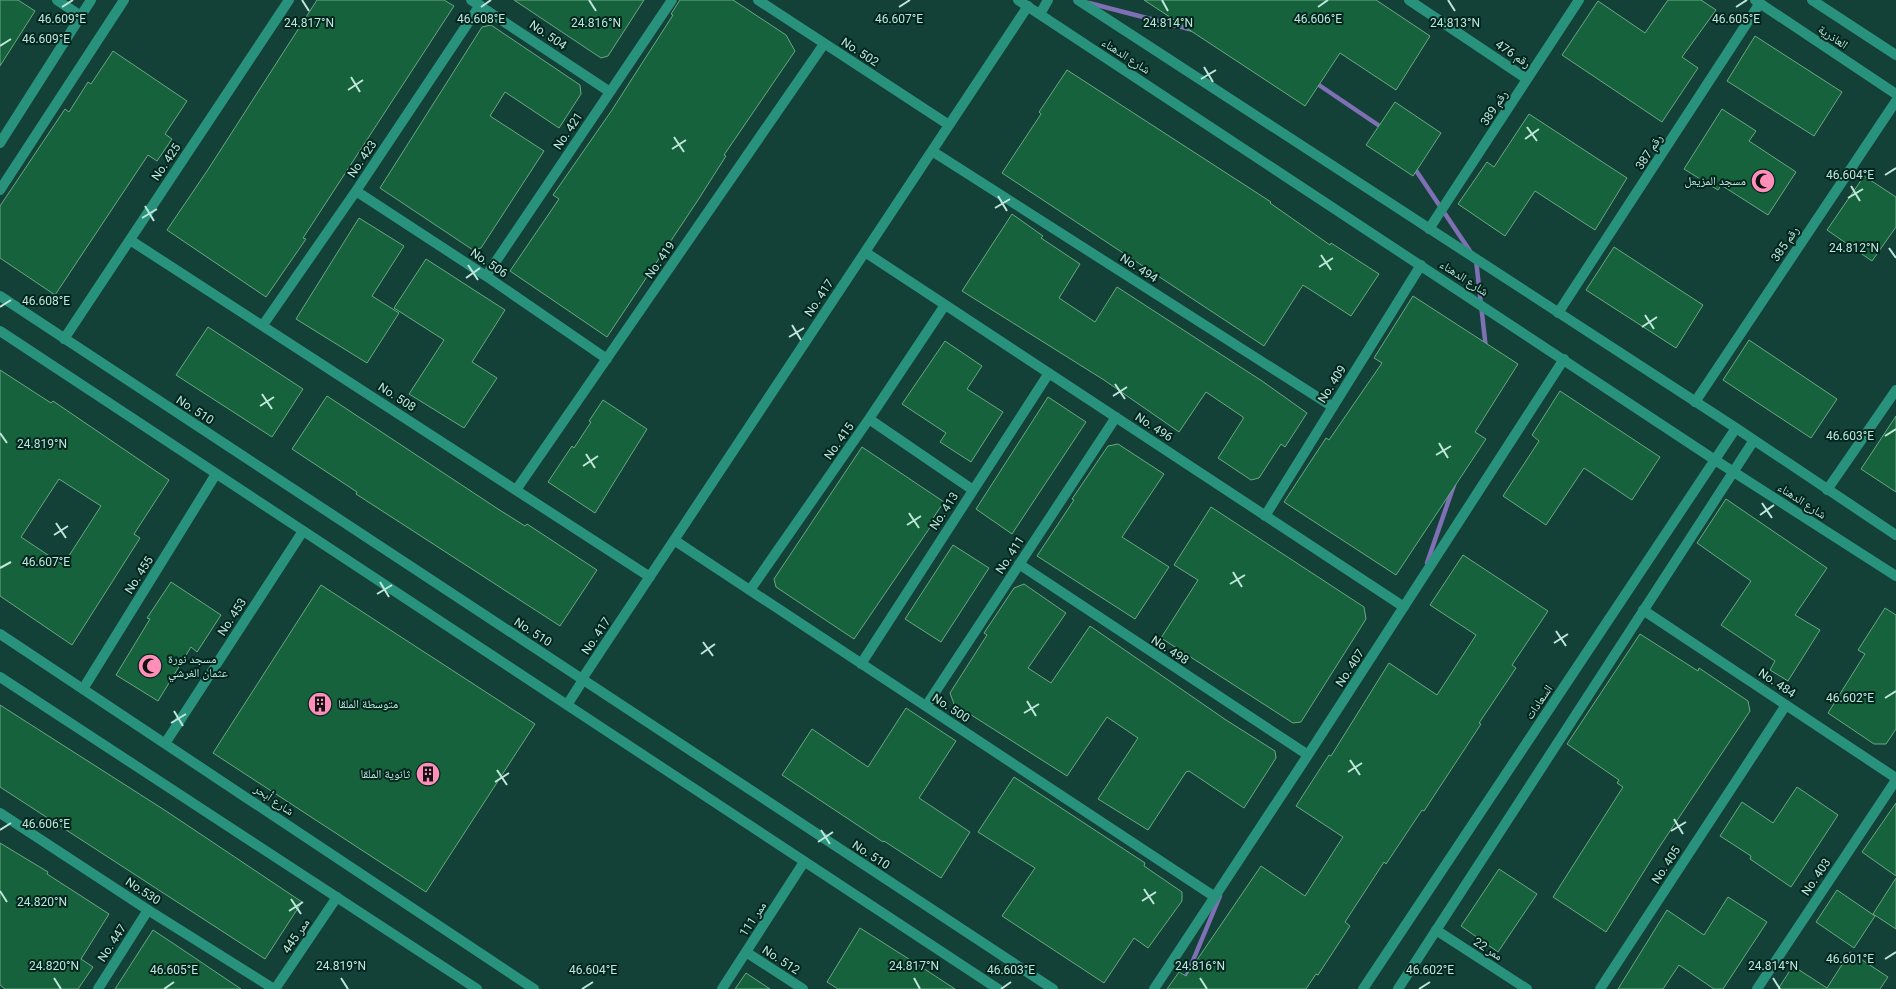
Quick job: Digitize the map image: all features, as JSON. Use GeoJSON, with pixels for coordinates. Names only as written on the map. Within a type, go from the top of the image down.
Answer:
{"type":"FeatureCollection","features":[{"type":"Feature","properties":{"kind":"street"},"geometry":{"type":"LineString","coordinates":[[58,0],[81,16]]}},
{"type":"Feature","properties":{"kind":"street"},"geometry":{"type":"LineString","coordinates":[[0,143],[91,0]]}},
{"type":"Feature","properties":{"kind":"street"},"geometry":{"type":"LineString","coordinates":[[0,190],[124,0]]}},
{"type":"Feature","properties":{"kind":"street","name":"No. 425"},"geometry":{"type":"LineString","coordinates":[[64,339],[289,0]]}},
{"type":"Feature","properties":{"kind":"street","name":"No. 421"},"geometry":{"type":"LineString","coordinates":[[486,276],[672,0]]}},
{"type":"Feature","properties":{"kind":"street","name":"No. 502"},"geometry":{"type":"LineString","coordinates":[[758,0],[949,125]]}},
{"type":"Feature","properties":{"kind":"street","name":"شارع الدهناء"},"geometry":{"type":"LineString","coordinates":[[1018,0],[1715,460],[1896,576]]}},
{"type":"Feature","properties":{"kind":"street"},"geometry":{"type":"LineString","coordinates":[[1040,14],[1048,0]]}},
{"type":"Feature","properties":{"kind":"street","name":"شارع الدهناء"},"geometry":{"type":"LineString","coordinates":[[1078,0],[1736,428],[1896,535]]}},
{"type":"Feature","properties":{"kind":"street","name":"رقم 476"},"geometry":{"type":"LineString","coordinates":[[1409,0],[1527,79]]}},
{"type":"Feature","properties":{"kind":"street","name":"رقم 389"},"geometry":{"type":"LineString","coordinates":[[1429,229],[1579,0]]}},
{"type":"Feature","properties":{"kind":"street","name":"العاذرية"},"geometry":{"type":"LineString","coordinates":[[1812,0],[1896,55]]}},
{"type":"Feature","properties":{"kind":"street","name":"العاذرية"},"geometry":{"type":"LineString","coordinates":[[1758,2],[1896,94]]}},
{"type":"Feature","properties":{"kind":"street","name":"رقم 387"},"geometry":{"type":"LineString","coordinates":[[1558,313],[1758,2]]}},
{"type":"Feature","properties":{"kind":"street","name":"No. 504"},"geometry":{"type":"LineString","coordinates":[[476,3],[610,92]]}},
{"type":"Feature","properties":{"kind":"street","name":"No. 423"},"geometry":{"type":"LineString","coordinates":[[263,325],[356,191],[476,3]]}},
{"type":"Feature","properties":{"kind":"street","name":"No. 417"},"geometry":{"type":"LineString","coordinates":[[568,705],[674,540],[1028,6]]}},
{"type":"Feature","properties":{"kind":"street","name":"No. 419"},"geometry":{"type":"LineString","coordinates":[[516,490],[824,44]]}},
{"type":"Feature","properties":{"kind":"street","name":"رقم 385"},"geometry":{"type":"LineString","coordinates":[[1695,402],[1896,101]]}},
{"type":"Feature","properties":{"kind":"street","name":"No. 494"},"geometry":{"type":"LineString","coordinates":[[932,151],[1333,407]]}},
{"type":"Feature","properties":{"kind":"street","name":"No. 506"},"geometry":{"type":"LineString","coordinates":[[356,191],[486,276],[607,359]]}},
{"type":"Feature","properties":{"kind":"street","name":"No. 508"},"geometry":{"type":"LineString","coordinates":[[130,240],[650,577]]}},
{"type":"Feature","properties":{"kind":"street","name":"No. 496"},"geometry":{"type":"LineString","coordinates":[[865,252],[1404,607]]}},
{"type":"Feature","properties":{"kind":"street","name":"No. 409"},"geometry":{"type":"LineString","coordinates":[[1265,516],[1421,265]]}},
{"type":"Feature","properties":{"kind":"street","name":"No. 510"},"geometry":{"type":"LineString","coordinates":[[0,296],[1052,989]]}},
{"type":"Feature","properties":{"kind":"street","name":"No. 415"},"geometry":{"type":"LineString","coordinates":[[750,590],[869,420],[945,305]]}},
{"type":"Feature","properties":{"kind":"street"},"geometry":{"type":"LineString","coordinates":[[0,331],[998,989]]}},
{"type":"Feature","properties":{"kind":"street","name":"No. 407"},"geometry":{"type":"LineString","coordinates":[[1154,989],[1308,756],[1564,359]]}},
{"type":"Feature","properties":{"kind":"street","name":"No. 413"},"geometry":{"type":"LineString","coordinates":[[861,664],[1049,373]]}},
{"type":"Feature","properties":{"kind":"street"},"geometry":{"type":"LineString","coordinates":[[1828,490],[1896,390]]}},
{"type":"Feature","properties":{"kind":"street","name":"No. 411"},"geometry":{"type":"LineString","coordinates":[[926,706],[1116,418]]}},
{"type":"Feature","properties":{"kind":"street"},"geometry":{"type":"LineString","coordinates":[[869,420],[972,490]]}},
{"type":"Feature","properties":{"kind":"street","name":"السعادات"},"geometry":{"type":"LineString","coordinates":[[1363,989],[1736,428]]}},
{"type":"Feature","properties":{"kind":"street"},"geometry":{"type":"LineString","coordinates":[[1398,989],[1754,440]]}},
{"type":"Feature","properties":{"kind":"street","name":"No. 455"},"geometry":{"type":"LineString","coordinates":[[83,689],[216,474]]}},
{"type":"Feature","properties":{"kind":"street","name":"No. 453"},"geometry":{"type":"LineString","coordinates":[[166,742],[303,531]]}},
{"type":"Feature","properties":{"kind":"street","name":"No. 500"},"geometry":{"type":"LineString","coordinates":[[674,540],[1215,897]]}},
{"type":"Feature","properties":{"kind":"street","name":"No. 498"},"geometry":{"type":"LineString","coordinates":[[1019,564],[1308,756]]}},
{"type":"Feature","properties":{"kind":"street","name":"No. 484"},"geometry":{"type":"LineString","coordinates":[[1643,610],[1896,779]]}},
{"type":"Feature","properties":{"kind":"street","name":"شارع أبحر"},"geometry":{"type":"LineString","coordinates":[[0,634],[166,742],[534,989]]}},
{"type":"Feature","properties":{"kind":"street"},"geometry":{"type":"LineString","coordinates":[[0,677],[478,989]]}},
{"type":"Feature","properties":{"kind":"street","name":"No. 405"},"geometry":{"type":"LineString","coordinates":[[1600,989],[1786,705]]}},
{"type":"Feature","properties":{"kind":"street","name":"No. 403"},"geometry":{"type":"LineString","coordinates":[[1757,989],[1896,779]]}},
{"type":"Feature","properties":{"kind":"street","name":"No.530"},"geometry":{"type":"LineString","coordinates":[[0,813],[148,910],[275,989]]}},
{"type":"Feature","properties":{"kind":"street","name":"ممر 111"},"geometry":{"type":"LineString","coordinates":[[722,989],[804,862]]}},
{"type":"Feature","properties":{"kind":"street","name":"ممر 445"},"geometry":{"type":"LineString","coordinates":[[275,989],[337,897]]}},
{"type":"Feature","properties":{"kind":"street","name":"No. 447"},"geometry":{"type":"LineString","coordinates":[[98,989],[148,910]]}},
{"type":"Feature","properties":{"kind":"street","name":"ممر 22"},"geometry":{"type":"LineString","coordinates":[[1436,930],[1527,989]]}},
{"type":"Feature","properties":{"kind":"street","name":"No. 512"},"geometry":{"type":"LineString","coordinates":[[746,952],[804,989]]}},
{"type":"Feature","properties":{"kind":"building"},"geometry":{"type":"Polygon","coordinates":[[[0,0],[18,0],[35,11],[0,66],[0,0]]]}},
{"type":"Feature","properties":{"kind":"building"},"geometry":{"type":"Polygon","coordinates":[[[317,0],[444,0],[454,6],[303,238],[306,239],[266,297],[167,230],[317,0]]]}},
{"type":"Feature","properties":{"kind":"building"},"geometry":{"type":"Polygon","coordinates":[[[514,0],[644,0],[608,56],[601,58],[514,0]]]}},
{"type":"Feature","properties":{"kind":"building"},"geometry":{"type":"Polygon","coordinates":[[[680,0],[733,0],[786,35],[795,51],[724,155],[726,156],[698,200],[607,337],[510,271],[559,199],[553,195],[612,110],[673,15],[671,14],[680,0]]]}},
{"type":"Feature","properties":{"kind":"building"},"geometry":{"type":"Polygon","coordinates":[[[1144,0],[1376,0],[1430,36],[1396,90],[1340,53],[1305,106],[1144,0]]]}},
{"type":"Feature","properties":{"kind":"building"},"geometry":{"type":"Polygon","coordinates":[[[1668,0],[1701,0],[1716,10],[1682,57],[1698,68],[1662,122],[1562,55],[1598,1],[1645,33],[1668,0]]]}},
{"type":"Feature","properties":{"kind":"building"},"geometry":{"type":"Polygon","coordinates":[[[491,25],[580,85],[581,94],[559,128],[505,92],[490,116],[544,151],[481,248],[473,250],[380,188],[482,27],[491,25]]]}},
{"type":"Feature","properties":{"kind":"building"},"geometry":{"type":"Polygon","coordinates":[[[1755,36],[1842,92],[1814,136],[1727,81],[1755,36]]]}},
{"type":"Feature","properties":{"kind":"building"},"geometry":{"type":"Polygon","coordinates":[[[113,51],[187,101],[165,134],[172,139],[157,161],[148,155],[55,295],[0,258],[0,206],[65,109],[69,112],[88,82],[91,84],[113,51]]]}},
{"type":"Feature","properties":{"kind":"building"},"geometry":{"type":"Polygon","coordinates":[[[1067,70],[1271,202],[1330,245],[1331,243],[1379,274],[1351,316],[1303,285],[1264,346],[1002,173],[1067,70]]]}},
{"type":"Feature","properties":{"kind":"building"},"geometry":{"type":"Polygon","coordinates":[[[1395,102],[1441,133],[1413,176],[1366,145],[1395,102]]]}},
{"type":"Feature","properties":{"kind":"building"},"geometry":{"type":"Polygon","coordinates":[[[1722,109],[1756,131],[1749,141],[1796,172],[1768,215],[1721,185],[1718,190],[1684,169],[1722,109]]]}},
{"type":"Feature","properties":{"kind":"building"},"geometry":{"type":"Polygon","coordinates":[[[1529,114],[1627,178],[1595,230],[1535,191],[1505,236],[1458,204],[1487,162],[1494,167],[1529,114]]]}},
{"type":"Feature","properties":{"kind":"building"},"geometry":{"type":"Polygon","coordinates":[[[1864,176],[1896,197],[1896,227],[1872,261],[1827,230],[1864,176]]]}},
{"type":"Feature","properties":{"kind":"building"},"geometry":{"type":"Polygon","coordinates":[[[1012,214],[1043,236],[1041,238],[1080,264],[1059,298],[1095,322],[1117,287],[1262,381],[1307,413],[1285,447],[1281,444],[1259,478],[1251,480],[1218,458],[1243,417],[1206,392],[1179,432],[1104,380],[962,291],[1012,214]]]}},
{"type":"Feature","properties":{"kind":"building"},"geometry":{"type":"Polygon","coordinates":[[[359,218],[404,246],[372,296],[399,313],[367,363],[296,319],[359,218]]]}},
{"type":"Feature","properties":{"kind":"building"},"geometry":{"type":"Polygon","coordinates":[[[1614,247],[1703,305],[1676,348],[1586,290],[1614,247]]]}},
{"type":"Feature","properties":{"kind":"building"},"geometry":{"type":"Polygon","coordinates":[[[426,259],[505,310],[472,362],[497,378],[464,428],[409,394],[444,340],[394,308],[426,259]]]}},
{"type":"Feature","properties":{"kind":"building"},"geometry":{"type":"Polygon","coordinates":[[[1413,296],[1518,364],[1475,432],[1486,439],[1396,575],[1284,502],[1326,438],[1329,440],[1382,363],[1374,358],[1413,296]]]}},
{"type":"Feature","properties":{"kind":"building"},"geometry":{"type":"Polygon","coordinates":[[[208,327],[303,389],[272,437],[176,375],[208,327]]]}},
{"type":"Feature","properties":{"kind":"building"},"geometry":{"type":"Polygon","coordinates":[[[1749,340],[1837,399],[1811,438],[1723,380],[1749,340]]]}},
{"type":"Feature","properties":{"kind":"building"},"geometry":{"type":"Polygon","coordinates":[[[945,341],[982,366],[967,389],[1003,412],[971,462],[940,442],[946,433],[902,404],[945,341]]]}},
{"type":"Feature","properties":{"kind":"building"},"geometry":{"type":"Polygon","coordinates":[[[0,370],[51,403],[53,401],[169,480],[134,534],[140,538],[72,645],[0,596],[0,370]],[[59,479],[21,537],[63,565],[101,506],[59,479]]]}},
{"type":"Feature","properties":{"kind":"building"},"geometry":{"type":"Polygon","coordinates":[[[1560,391],[1660,457],[1632,500],[1584,468],[1546,525],[1503,496],[1539,441],[1532,435],[1560,391]]]}},
{"type":"Feature","properties":{"kind":"building"},"geometry":{"type":"Polygon","coordinates":[[[327,396],[498,509],[525,526],[527,524],[597,570],[560,626],[356,494],[357,492],[292,449],[327,396]]]}},
{"type":"Feature","properties":{"kind":"building"},"geometry":{"type":"Polygon","coordinates":[[[1048,397],[1086,422],[1012,534],[976,509],[1048,397]]]}},
{"type":"Feature","properties":{"kind":"building"},"geometry":{"type":"Polygon","coordinates":[[[603,400],[647,429],[595,513],[548,482],[572,446],[574,448],[603,400]]]}},
{"type":"Feature","properties":{"kind":"building"},"geometry":{"type":"Polygon","coordinates":[[[1896,416],[1896,492],[1861,469],[1896,416]]]}},
{"type":"Feature","properties":{"kind":"building"},"geometry":{"type":"Polygon","coordinates":[[[1118,444],[1164,474],[1122,537],[1169,567],[1135,619],[1037,556],[1074,500],[1072,499],[1108,446],[1118,444]]]}},
{"type":"Feature","properties":{"kind":"building"},"geometry":{"type":"Polygon","coordinates":[[[862,447],[944,502],[929,524],[931,526],[854,639],[776,587],[774,579],[862,447]]]}},
{"type":"Feature","properties":{"kind":"building"},"geometry":{"type":"Polygon","coordinates":[[[1726,499],[1827,568],[1795,615],[1820,630],[1788,681],[1770,670],[1775,661],[1721,625],[1751,581],[1697,543],[1726,499]]]}},
{"type":"Feature","properties":{"kind":"building"},"geometry":{"type":"Polygon","coordinates":[[[1211,507],[1364,607],[1366,619],[1301,722],[1293,723],[1161,638],[1198,580],[1174,565],[1211,507]]]}},
{"type":"Feature","properties":{"kind":"building"},"geometry":{"type":"Polygon","coordinates":[[[953,545],[989,568],[941,642],[905,619],[953,545]]]}},
{"type":"Feature","properties":{"kind":"building"},"geometry":{"type":"Polygon","coordinates":[[[1463,555],[1548,611],[1512,665],[1516,668],[1479,723],[1481,724],[1424,811],[1422,810],[1386,864],[1384,862],[1345,922],[1350,926],[1318,975],[1316,974],[1306,989],[1167,989],[1179,972],[1186,976],[1261,866],[1305,896],[1343,837],[1296,806],[1329,755],[1331,756],[1389,663],[1437,695],[1476,635],[1430,605],[1463,555]]]}},
{"type":"Feature","properties":{"kind":"building"},"geometry":{"type":"Polygon","coordinates":[[[171,582],[221,615],[197,652],[191,647],[158,701],[116,675],[150,619],[147,618],[171,582]]]}},
{"type":"Feature","properties":{"kind":"building"},"geometry":{"type":"Polygon","coordinates":[[[1024,584],[1066,613],[1028,668],[1051,683],[1090,626],[1226,720],[1275,751],[1276,758],[1244,808],[1189,771],[1186,772],[1148,830],[1098,799],[1138,738],[1107,717],[1067,776],[954,704],[950,693],[987,635],[984,633],[1014,588],[1024,584]]]}},
{"type":"Feature","properties":{"kind":"building"},"geometry":{"type":"Polygon","coordinates":[[[321,585],[535,724],[426,892],[213,753],[321,585]]]}},
{"type":"Feature","properties":{"kind":"building"},"geometry":{"type":"Polygon","coordinates":[[[1885,608],[1896,615],[1896,729],[1886,744],[1874,744],[1828,713],[1865,654],[1858,650],[1885,608]]]}},
{"type":"Feature","properties":{"kind":"building"},"geometry":{"type":"Polygon","coordinates":[[[1640,634],[1698,671],[1699,668],[1748,701],[1750,711],[1658,849],[1606,932],[1553,897],[1623,787],[1617,783],[1619,780],[1567,744],[1640,634]]]}},
{"type":"Feature","properties":{"kind":"building"},"geometry":{"type":"Polygon","coordinates":[[[0,705],[166,811],[302,902],[265,959],[0,787],[0,705]]]}},
{"type":"Feature","properties":{"kind":"building"},"geometry":{"type":"Polygon","coordinates":[[[906,708],[956,741],[919,798],[970,832],[941,878],[782,775],[812,729],[868,767],[906,708]]]}},
{"type":"Feature","properties":{"kind":"building"},"geometry":{"type":"Polygon","coordinates":[[[1014,777],[1145,863],[1144,866],[1182,892],[1182,901],[1148,948],[1134,938],[1104,983],[1002,916],[1035,868],[978,832],[1014,777]]]}},
{"type":"Feature","properties":{"kind":"building"},"geometry":{"type":"Polygon","coordinates":[[[1797,787],[1838,815],[1791,887],[1750,859],[1751,856],[1720,836],[1742,802],[1773,823],[1797,787]]]}},
{"type":"Feature","properties":{"kind":"building"},"geometry":{"type":"Polygon","coordinates":[[[1896,803],[1896,876],[1862,852],[1896,803]]]}},
{"type":"Feature","properties":{"kind":"building"},"geometry":{"type":"Polygon","coordinates":[[[0,843],[48,872],[47,874],[109,914],[81,959],[93,967],[78,989],[5,989],[0,985],[0,843]]]}},
{"type":"Feature","properties":{"kind":"building"},"geometry":{"type":"Polygon","coordinates":[[[1499,869],[1537,894],[1498,952],[1461,926],[1499,869]]]}},
{"type":"Feature","properties":{"kind":"building"},"geometry":{"type":"Polygon","coordinates":[[[1896,878],[1896,929],[1873,914],[1896,878]]]}},
{"type":"Feature","properties":{"kind":"building"},"geometry":{"type":"Polygon","coordinates":[[[1837,890],[1875,916],[1854,948],[1816,922],[1837,890]]]}},
{"type":"Feature","properties":{"kind":"building"},"geometry":{"type":"Polygon","coordinates":[[[1728,897],[1767,922],[1723,989],[1714,989],[1679,965],[1663,989],[1618,989],[1667,910],[1704,935],[1728,897]]]}},
{"type":"Feature","properties":{"kind":"building"},"geometry":{"type":"Polygon","coordinates":[[[860,928],[955,989],[838,989],[827,982],[860,928]]]}},
{"type":"Feature","properties":{"kind":"building"},"geometry":{"type":"Polygon","coordinates":[[[153,930],[189,954],[241,989],[115,989],[153,930]]]}},
{"type":"Feature","properties":{"kind":"building"},"geometry":{"type":"Polygon","coordinates":[[[1850,952],[1888,977],[1880,989],[1778,989],[1793,966],[1827,988],[1850,952]]]}},
{"type":"Feature","properties":{"kind":"building"},"geometry":{"type":"Polygon","coordinates":[[[746,973],[770,989],[735,989],[746,973]]]}},
{"type":"Feature","properties":{"kind":"waterway"},"geometry":{"type":"LineString","coordinates":[[1089,3],[1193,30]]}},
{"type":"Feature","properties":{"kind":"waterway"},"geometry":{"type":"LineString","coordinates":[[1316,83],[1384,129]]}},
{"type":"Feature","properties":{"kind":"waterway"},"geometry":{"type":"LineString","coordinates":[[1413,166],[1470,251]]}},
{"type":"Feature","properties":{"kind":"waterway"},"geometry":{"type":"LineString","coordinates":[[1476,260],[1486,349]]}},
{"type":"Feature","properties":{"kind":"waterway"},"geometry":{"type":"LineString","coordinates":[[1427,563],[1454,485]]}},
{"type":"Feature","properties":{"kind":"waterway"},"geometry":{"type":"LineString","coordinates":[[1181,989],[1220,896]]}},
{"type":"Feature","properties":{"kind":"place","name":"مسجد المزيعل"},"geometry":{"type":"Point","coordinates":[1763,181]}},
{"type":"Feature","properties":{"kind":"place","name":"مسجد نورة عثمان الغرشي"},"geometry":{"type":"Point","coordinates":[150,666]}},
{"type":"Feature","properties":{"kind":"place","name":"متوسطة الملقا"},"geometry":{"type":"Point","coordinates":[320,704]}},
{"type":"Feature","properties":{"kind":"place","name":"ثانوية الملقا"},"geometry":{"type":"Point","coordinates":[428,774]}}]}
